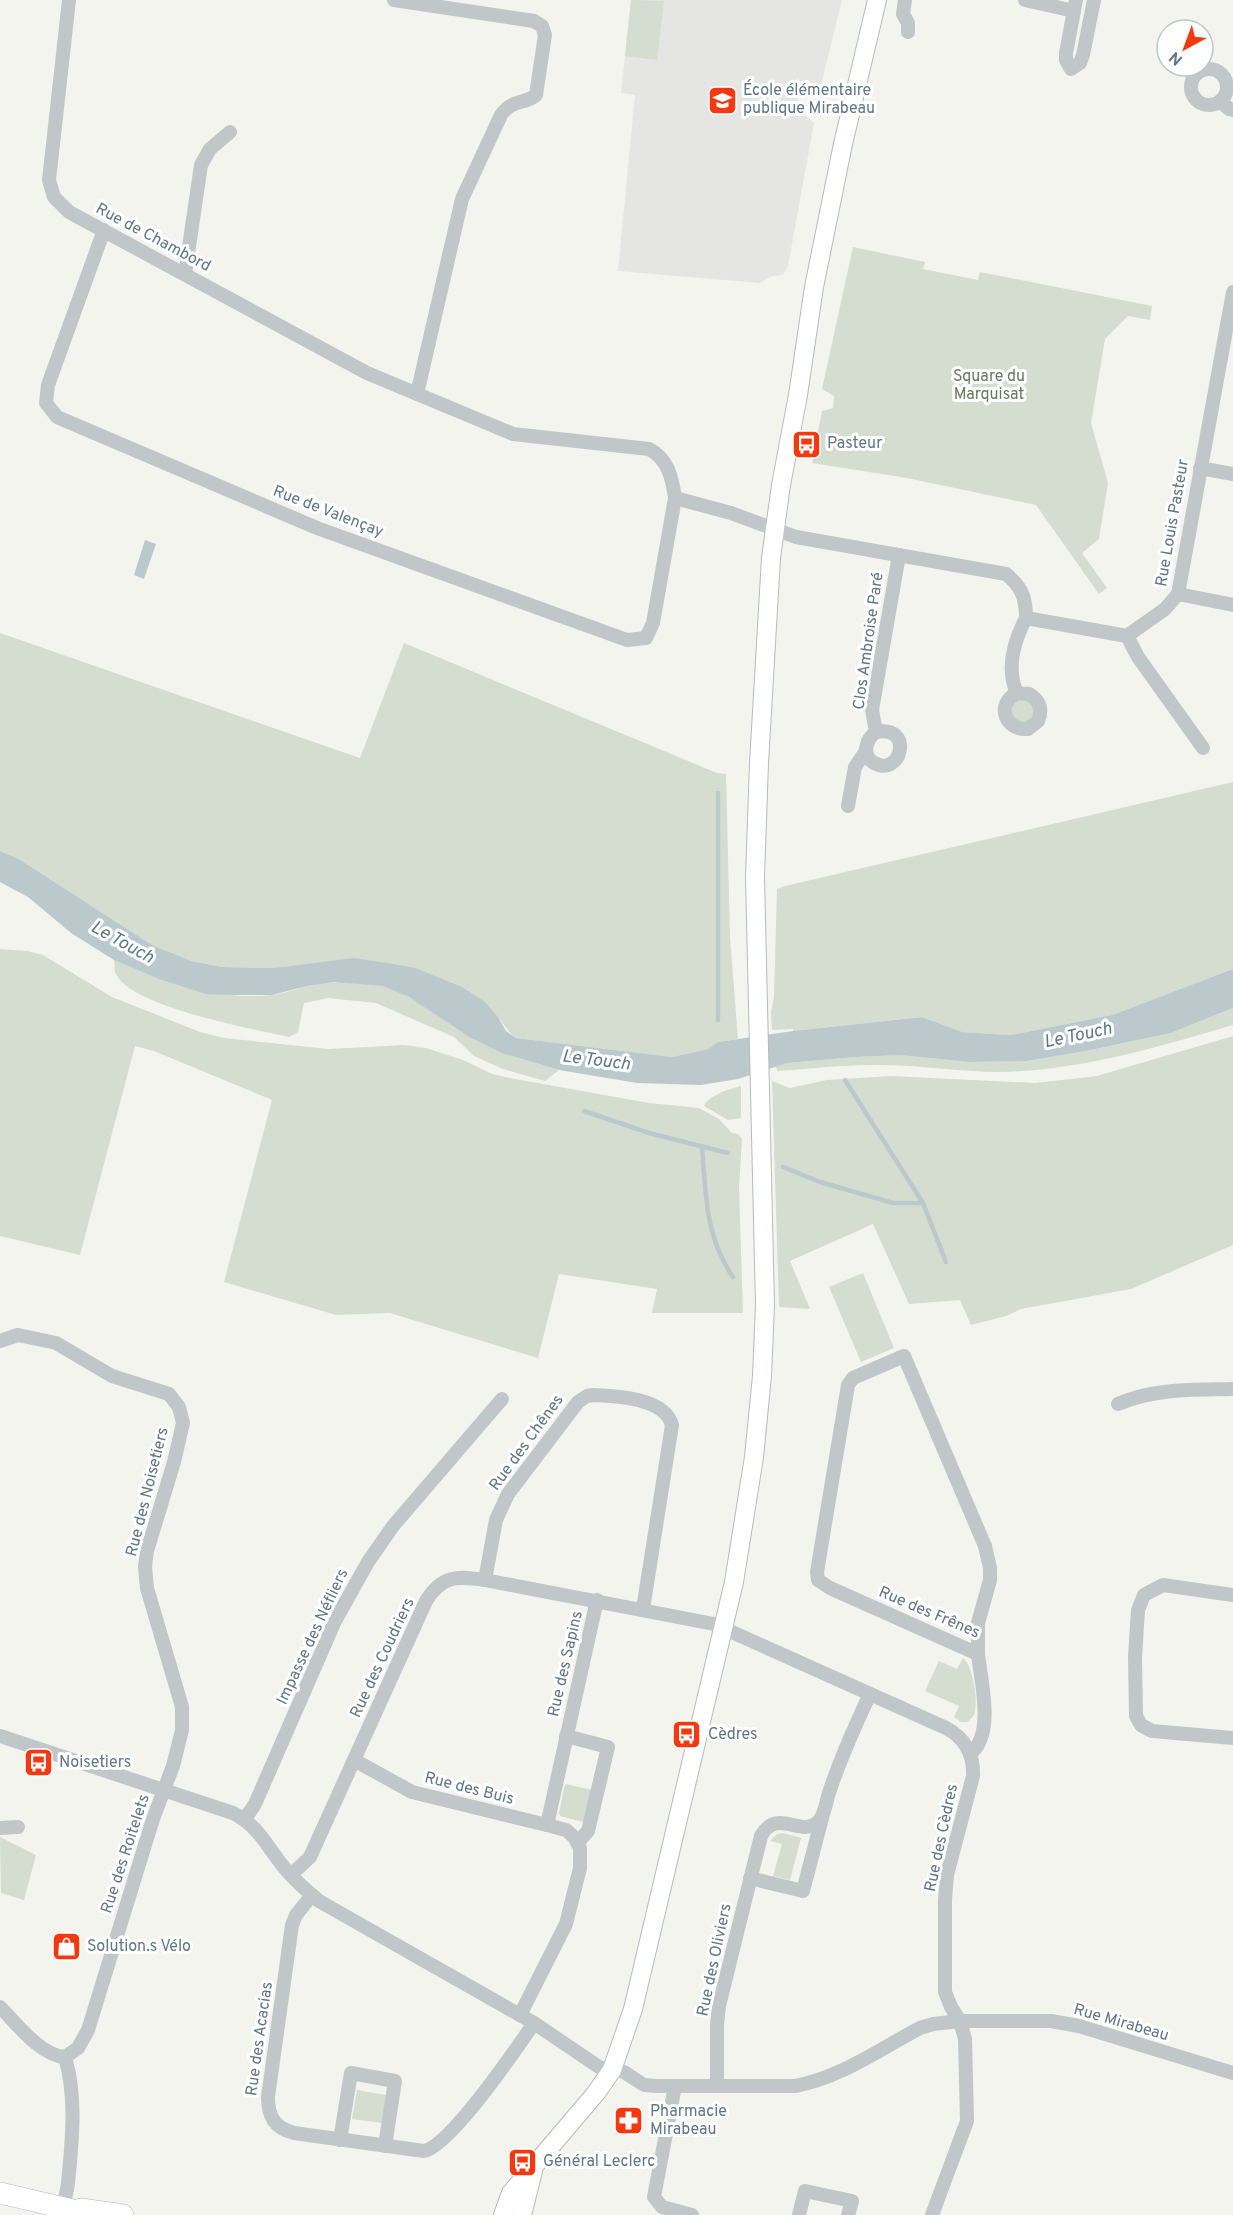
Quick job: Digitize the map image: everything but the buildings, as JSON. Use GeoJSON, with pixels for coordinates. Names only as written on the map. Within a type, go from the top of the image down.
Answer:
{"type":"FeatureCollection","features":[{"type":"Feature","properties":{"kind":"main road"},"geometry":{"type":"LineString","coordinates":[[503,2215],[511,2193],[534,2169],[612,2070],[633,2009],[723,1628],[746,1515],[762,1376],[765,1305],[755,877],[758,786],[774,529],[818,267],[845,133],[877,0]]}},
{"type":"Feature","properties":{"kind":"main road"},"geometry":{"type":"LineString","coordinates":[[522,2215],[534,2169]]}},
{"type":"Feature","properties":{"kind":"main road"},"geometry":{"type":"LineString","coordinates":[[0,2193],[62,2211],[94,2215]]}},
{"type":"Feature","properties":{"kind":"main road"},"geometry":{"type":"LineString","coordinates":[[62,2211],[123,2215]]}},
{"type":"Feature","properties":{"kind":"street","name":"Rue de Chambord"},"geometry":{"type":"LineString","coordinates":[[69,0],[49,180],[54,197],[69,212],[367,373],[513,434],[649,449],[660,455],[672,478],[675,498]]}},
{"type":"Feature","properties":{"kind":"street"},"geometry":{"type":"LineString","coordinates":[[394,0],[486,7],[534,21],[542,26],[545,34],[537,91],[531,99],[511,104],[501,115],[462,199],[417,394]]}},
{"type":"Feature","properties":{"kind":"street"},"geometry":{"type":"LineString","coordinates":[[905,0],[903,14],[909,23],[908,32]]}},
{"type":"Feature","properties":{"kind":"street"},"geometry":{"type":"LineString","coordinates":[[1024,0],[1075,5],[1066,53],[1066,60],[1071,69],[1080,63],[1083,55],[1094,0]]}},
{"type":"Feature","properties":{"kind":"street"},"geometry":{"type":"LineString","coordinates":[[1220,101],[1229,110],[1233,110]]}},
{"type":"Feature","properties":{"kind":"street"},"geometry":{"type":"LineString","coordinates":[[185,274],[201,165],[210,149],[230,132]]}},
{"type":"Feature","properties":{"kind":"street","name":"Rue de Valençay"},"geometry":{"type":"LineString","coordinates":[[104,230],[48,385],[46,403],[57,417],[317,528],[627,640],[646,638],[651,631],[675,498]]}},
{"type":"Feature","properties":{"kind":"street","name":"Rue Louis Pasteur"},"geometry":{"type":"LineString","coordinates":[[1127,636],[1165,609],[1178,594],[1233,292]]}},
{"type":"Feature","properties":{"kind":"street"},"geometry":{"type":"LineString","coordinates":[[1200,468],[1233,474]]}},
{"type":"Feature","properties":{"kind":"street"},"geometry":{"type":"LineString","coordinates":[[675,498],[731,513],[796,537],[1006,574],[1022,590],[1025,597],[1026,618],[1016,639],[1011,673],[1017,693]]}},
{"type":"Feature","properties":{"kind":"street","name":"Clos Ambroise Paré"},"geometry":{"type":"LineString","coordinates":[[876,732],[872,711],[899,555]]}},
{"type":"Feature","properties":{"kind":"street"},"geometry":{"type":"LineString","coordinates":[[1178,594],[1233,605]]}},
{"type":"Feature","properties":{"kind":"street"},"geometry":{"type":"LineString","coordinates":[[1026,618],[1127,636],[1138,657],[1203,748]]}},
{"type":"Feature","properties":{"kind":"street","name":"Clos Ambroise Paré"},"geometry":{"type":"LineString","coordinates":[[884,730],[897,737],[900,752],[891,764],[875,763],[869,758],[866,744],[870,736],[876,732],[884,730]]}},
{"type":"Feature","properties":{"kind":"street","name":"Clos Ambroise Paré"},"geometry":{"type":"LineString","coordinates":[[848,806],[855,768],[866,751]]}},
{"type":"Feature","properties":{"kind":"street","name":"Rue des Noisetiers"},"geometry":{"type":"LineString","coordinates":[[0,1341],[18,1335],[56,1343],[112,1376],[169,1395],[179,1407],[183,1423],[174,1462],[147,1551],[145,1566],[147,1588],[182,1707],[183,1730],[164,1790]]}},
{"type":"Feature","properties":{"kind":"street","name":"Rue des Frênes"},"geometry":{"type":"LineString","coordinates":[[904,1356],[988,1557],[990,1580],[978,1623],[978,1654],[830,1588],[818,1580],[819,1561],[849,1382],[856,1376],[904,1356]]}},
{"type":"Feature","properties":{"kind":"street"},"geometry":{"type":"LineString","coordinates":[[1118,1404],[1154,1392],[1233,1389]]}},
{"type":"Feature","properties":{"kind":"street","name":"Rue des Chênes"},"geometry":{"type":"LineString","coordinates":[[485,1580],[500,1508],[508,1494],[578,1402],[593,1395],[651,1403],[666,1413],[672,1425],[643,1609]]}},
{"type":"Feature","properties":{"kind":"street","name":"Impasse des Néfliers"},"geometry":{"type":"LineString","coordinates":[[245,1819],[255,1804],[335,1621],[368,1562],[393,1526],[502,1399]]}},
{"type":"Feature","properties":{"kind":"street","name":"Rue des Coudriers"},"geometry":{"type":"LineString","coordinates":[[296,1880],[310,1857],[431,1593],[447,1580],[454,1578],[485,1580],[643,1609],[714,1624],[723,1628]]}},
{"type":"Feature","properties":{"kind":"street"},"geometry":{"type":"LineString","coordinates":[[1233,1595],[1163,1585],[1148,1592],[1138,1610],[1135,1657],[1136,1716],[1141,1725],[1152,1731],[1233,1738]]}},
{"type":"Feature","properties":{"kind":"street","name":"Rue des Sapins"},"geometry":{"type":"LineString","coordinates":[[547,1825],[597,1600]]}},
{"type":"Feature","properties":{"kind":"street"},"geometry":{"type":"LineString","coordinates":[[723,1628],[951,1731],[961,1739],[970,1754],[979,1744],[985,1721],[978,1654]]}},
{"type":"Feature","properties":{"kind":"street"},"geometry":{"type":"LineString","coordinates":[[750,1878],[802,1891],[836,1771],[870,1694]]}},
{"type":"Feature","properties":{"kind":"street"},"geometry":{"type":"LineString","coordinates":[[0,1736],[233,1813],[245,1819],[296,1880],[312,1895],[339,1913],[534,2023],[598,2067],[624,2072],[644,2085],[795,2086],[812,2083],[831,2076],[926,2026],[960,2021]]}},
{"type":"Feature","properties":{"kind":"street","name":"Rue des Sapins"},"geometry":{"type":"LineString","coordinates":[[520,2015],[566,1924],[580,1868],[581,1854],[578,1842],[588,1831],[608,1746],[566,1736]]}},
{"type":"Feature","properties":{"kind":"street","name":"Rue des Cèdres"},"geometry":{"type":"LineString","coordinates":[[932,2215],[967,2121],[965,2039],[960,2021],[945,1992],[945,1900],[947,1875],[973,1776],[970,1754]]}},
{"type":"Feature","properties":{"kind":"street","name":"Rue des Buis"},"geometry":{"type":"LineString","coordinates":[[354,1760],[412,1792],[547,1825]]}},
{"type":"Feature","properties":{"kind":"street","name":"Rue des Roitelets"},"geometry":{"type":"LineString","coordinates":[[65,2057],[78,2049],[88,2031],[164,1790]]}},
{"type":"Feature","properties":{"kind":"street","name":"Rue des Oliviers"},"geometry":{"type":"LineString","coordinates":[[717,2086],[719,2006],[761,1836],[766,1828],[778,1822],[808,1826],[817,1823],[822,1816]]}},
{"type":"Feature","properties":{"kind":"street"},"geometry":{"type":"LineString","coordinates":[[547,1825],[566,1830],[578,1842]]}},
{"type":"Feature","properties":{"kind":"street"},"geometry":{"type":"LineString","coordinates":[[0,1828],[18,1827]]}},
{"type":"Feature","properties":{"kind":"street","name":"Rue des Acacias"},"geometry":{"type":"LineString","coordinates":[[312,1895],[296,1915],[292,1925],[268,2097],[269,2114],[276,2124],[286,2131],[424,2151],[437,2146],[512,2056],[534,2023]]}},
{"type":"Feature","properties":{"kind":"street"},"geometry":{"type":"LineString","coordinates":[[0,2007],[42,2048],[51,2054],[65,2057],[73,2108],[67,2192],[62,2211]]}},
{"type":"Feature","properties":{"kind":"street","name":"Rue Mirabeau"},"geometry":{"type":"LineString","coordinates":[[960,2021],[1051,2021],[1079,2026],[1233,2073]]}},
{"type":"Feature","properties":{"kind":"street"},"geometry":{"type":"LineString","coordinates":[[340,2139],[351,2073],[394,2081],[385,2146]]}},
{"type":"Feature","properties":{"kind":"street"},"geometry":{"type":"LineString","coordinates":[[675,2086],[654,2197],[662,2208],[692,2215]]}},
{"type":"Feature","properties":{"kind":"street"},"geometry":{"type":"LineString","coordinates":[[800,2215],[805,2191],[852,2201],[848,2215]]}},
{"type":"Feature","properties":{"kind":"shaded area"},"geometry":{"type":"Polygon","coordinates":[[[631,0],[842,0],[820,89],[799,97],[796,108],[814,123],[788,266],[783,275],[772,276],[760,283],[618,271],[635,95],[621,93],[631,0]]]}},
{"type":"Feature","properties":{"kind":"green space"},"geometry":{"type":"Polygon","coordinates":[[[631,0],[664,1],[657,60],[625,56],[631,0]]]}},
{"type":"Feature","properties":{"kind":"green space","name":"Square du Marquisat"},"geometry":{"type":"Polygon","coordinates":[[[853,247],[925,262],[923,269],[978,280],[980,272],[1152,306],[1150,320],[1128,316],[1105,339],[1091,423],[1108,483],[1099,539],[1082,553],[1107,588],[1099,594],[1036,505],[907,478],[812,463],[822,411],[833,408],[834,396],[822,389],[853,247]]]}},
{"type":"Feature","properties":{"kind":"green space"},"geometry":{"type":"Polygon","coordinates":[[[0,633],[360,758],[404,643],[717,773],[726,774],[730,937],[738,1039],[718,1042],[708,1049],[672,1057],[516,1038],[489,1007],[462,987],[275,968],[222,967],[192,961],[152,945],[19,859],[0,851],[0,633]]]}},
{"type":"Feature","properties":{"kind":"green space"},"geometry":{"type":"Polygon","coordinates":[[[1022,699],[1031,702],[1034,711],[1031,720],[1022,723],[1013,720],[1010,711],[1013,702],[1022,699]]]}},
{"type":"Feature","properties":{"kind":"green space"},"geometry":{"type":"Polygon","coordinates":[[[1233,782],[1233,969],[1112,1015],[1011,1035],[961,1032],[922,1017],[793,1031],[793,1029],[772,1030],[777,889],[1233,782]]]}},
{"type":"Feature","properties":{"kind":"green space"},"geometry":{"type":"Polygon","coordinates":[[[0,949],[28,951],[43,955],[112,997],[200,1032],[224,1038],[329,1049],[404,1045],[426,1048],[463,1060],[492,1074],[649,1103],[699,1108],[719,1119],[732,1133],[738,1134],[742,1139],[739,1188],[743,1313],[652,1313],[657,1289],[559,1274],[538,1358],[390,1313],[336,1315],[224,1282],[272,1100],[154,1051],[135,1046],[80,1255],[0,1236],[0,949]]]}},
{"type":"Feature","properties":{"kind":"green space"},"geometry":{"type":"Polygon","coordinates":[[[114,960],[171,982],[230,995],[272,995],[307,986],[336,982],[365,982],[384,986],[407,996],[481,1043],[559,1070],[545,1081],[503,1069],[474,1056],[454,1037],[376,1003],[328,998],[304,1003],[298,1032],[289,1037],[223,1022],[144,997],[126,986],[116,974],[114,960]]]}},
{"type":"Feature","properties":{"kind":"green space"},"geometry":{"type":"Polygon","coordinates":[[[1233,1008],[1233,1025],[1130,1054],[1077,1065],[1004,1072],[872,1065],[777,1071],[776,1066],[787,1063],[899,1055],[969,1062],[1027,1061],[1171,1033],[1233,1008]]]}},
{"type":"Feature","properties":{"kind":"green space"},"geometry":{"type":"Polygon","coordinates":[[[1233,1036],[1233,1245],[1131,1289],[1021,1309],[1006,1316],[971,1325],[960,1300],[909,1304],[873,1224],[790,1261],[810,1309],[779,1307],[772,1081],[790,1088],[827,1080],[891,1076],[1035,1083],[1097,1076],[1233,1036]]]}},
{"type":"Feature","properties":{"kind":"green space"},"geometry":{"type":"Polygon","coordinates":[[[741,1086],[741,1118],[728,1120],[704,1106],[715,1096],[741,1086]]]}},
{"type":"Feature","properties":{"kind":"green space"},"geometry":{"type":"Polygon","coordinates":[[[863,1273],[894,1348],[861,1362],[829,1287],[863,1273]]]}},
{"type":"Feature","properties":{"kind":"green space"},"geometry":{"type":"Polygon","coordinates":[[[963,1658],[970,1668],[975,1694],[974,1715],[967,1722],[961,1722],[954,1717],[959,1706],[925,1691],[939,1661],[957,1669],[963,1658]]]}},
{"type":"Feature","properties":{"kind":"green space"},"geometry":{"type":"Polygon","coordinates":[[[565,1784],[593,1790],[587,1819],[583,1822],[560,1816],[565,1784]]]}},
{"type":"Feature","properties":{"kind":"green space"},"geometry":{"type":"Polygon","coordinates":[[[783,1833],[801,1838],[790,1880],[773,1876],[782,1844],[770,1841],[777,1834],[783,1833]]]}},
{"type":"Feature","properties":{"kind":"green space"},"geometry":{"type":"Polygon","coordinates":[[[0,1837],[36,1855],[24,1900],[1,1893],[0,1837]]]}},
{"type":"Feature","properties":{"kind":"green space"},"geometry":{"type":"Polygon","coordinates":[[[357,2090],[386,2095],[382,2123],[352,2119],[357,2090]]]}},
{"type":"Feature","properties":{"kind":"water"},"geometry":{"type":"Polygon","coordinates":[[[145,540],[156,544],[144,579],[134,575],[145,540]]]}},
{"type":"Feature","properties":{"kind":"water","name":"Le Touch"},"geometry":{"type":"Polygon","coordinates":[[[0,851],[19,859],[152,945],[192,961],[222,967],[275,968],[354,958],[415,968],[462,987],[485,1002],[506,1031],[516,1038],[672,1057],[708,1049],[718,1042],[922,1017],[962,1032],[1011,1035],[1112,1015],[1233,969],[1233,1008],[1171,1033],[1027,1061],[969,1062],[899,1055],[856,1057],[787,1063],[738,1079],[701,1085],[637,1083],[559,1070],[502,1053],[469,1037],[409,997],[383,986],[335,982],[272,995],[229,995],[206,994],[159,979],[114,960],[71,933],[28,897],[0,882],[0,851]]]}},
{"type":"Feature","properties":{"kind":"waterway"},"geometry":{"type":"LineString","coordinates":[[718,793],[718,1020]]}},
{"type":"Feature","properties":{"kind":"waterway"},"geometry":{"type":"LineString","coordinates":[[845,1080],[923,1203],[946,1262]]}},
{"type":"Feature","properties":{"kind":"waterway"},"geometry":{"type":"LineString","coordinates":[[584,1111],[649,1133],[728,1153]]}},
{"type":"Feature","properties":{"kind":"waterway"},"geometry":{"type":"LineString","coordinates":[[702,1147],[708,1215],[717,1246],[733,1277]]}},
{"type":"Feature","properties":{"kind":"waterway"},"geometry":{"type":"LineString","coordinates":[[783,1167],[820,1182],[893,1203],[923,1203]]}},
{"type":"Feature","properties":{"kind":"place","name":"École élémentaire publique Mirabeau"},"geometry":{"type":"Point","coordinates":[722,100]}},
{"type":"Feature","properties":{"kind":"place","name":"Pasteur"},"geometry":{"type":"Point","coordinates":[806,444]}},
{"type":"Feature","properties":{"kind":"place","name":"Cèdres"},"geometry":{"type":"Point","coordinates":[687,1735]}},
{"type":"Feature","properties":{"kind":"place","name":"Noisetiers"},"geometry":{"type":"Point","coordinates":[38,1763]}},
{"type":"Feature","properties":{"kind":"place","name":"Solution.s Vélo"},"geometry":{"type":"Point","coordinates":[66,1947]}},
{"type":"Feature","properties":{"kind":"place","name":"Pharmacie Mirabeau"},"geometry":{"type":"Point","coordinates":[629,2121]}},
{"type":"Feature","properties":{"kind":"place","name":"Général Leclerc"},"geometry":{"type":"Point","coordinates":[522,2162]}}]}
